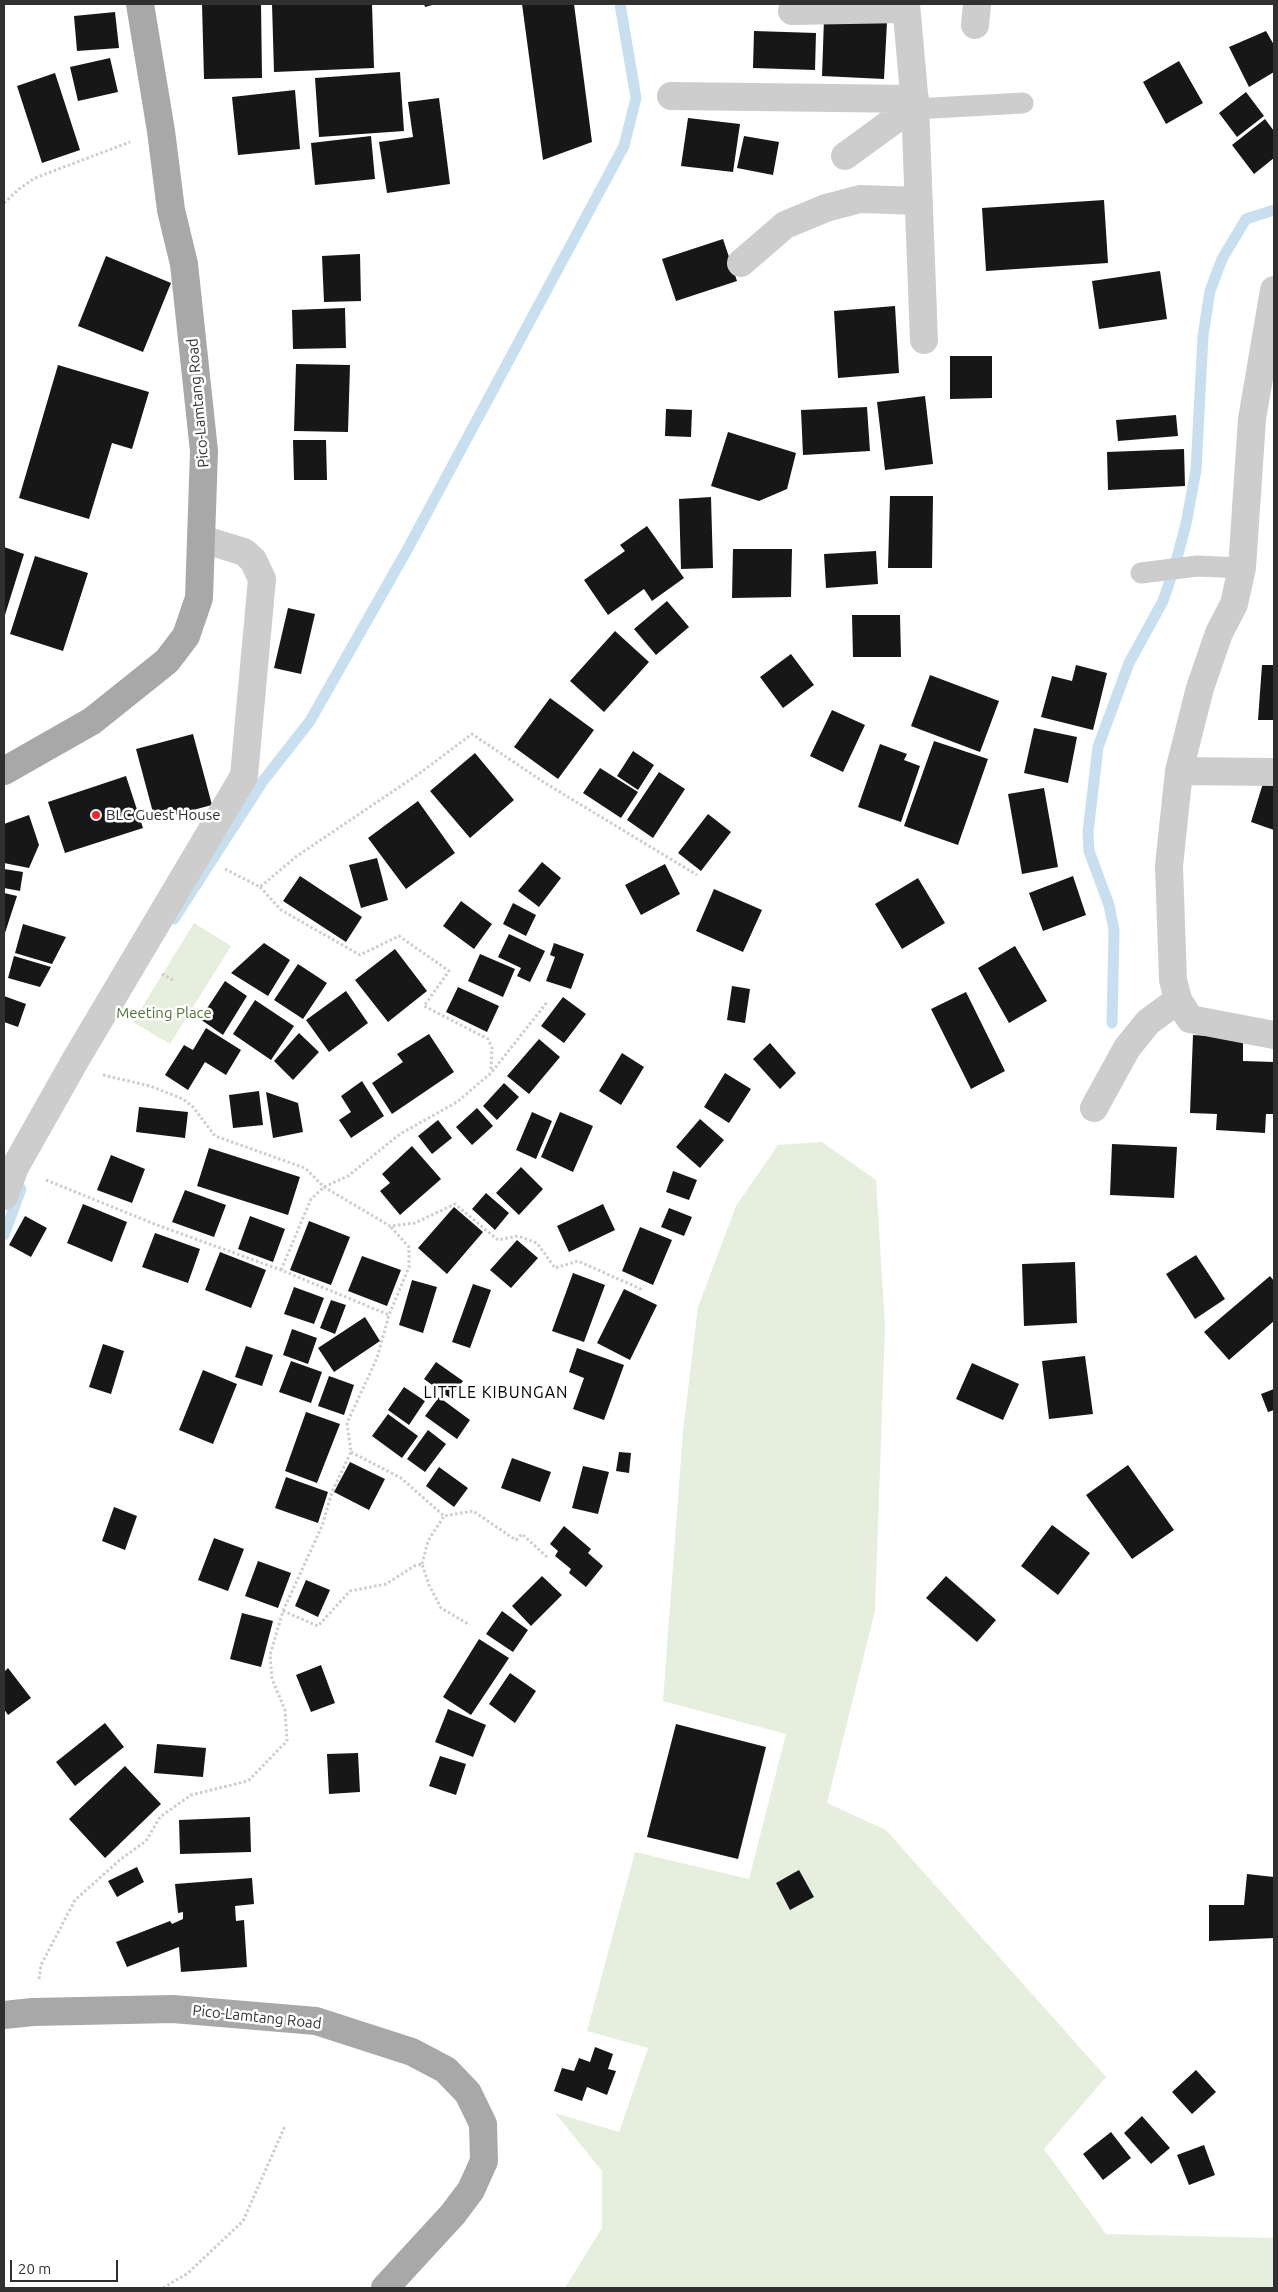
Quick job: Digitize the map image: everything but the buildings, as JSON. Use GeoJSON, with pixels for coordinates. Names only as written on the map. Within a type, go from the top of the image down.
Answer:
{"type":"FeatureCollection","features":[{"type":"Feature","properties":{"kind":"main road","name":"Pico-Lamtang Road"},"geometry":{"type":"LineString","coordinates":[[4,771],[92,721],[167,660],[186,636],[200,598],[204,451],[184,264],[171,210],[161,131],[140,4]]}},
{"type":"Feature","properties":{"kind":"main road","name":"Pico-Lamtang Road"},"geometry":{"type":"LineString","coordinates":[[4,2015],[33,2012],[173,2009],[316,2021],[412,2052],[446,2070],[468,2093],[483,2124],[484,2161],[471,2190],[453,2214],[385,2288]]}},
{"type":"Feature","properties":{"kind":"street"},"geometry":{"type":"LineString","coordinates":[[792,11],[906,6],[915,104],[924,340]]}},
{"type":"Feature","properties":{"kind":"street"},"geometry":{"type":"LineString","coordinates":[[670,96],[915,104]]}},
{"type":"Feature","properties":{"kind":"street"},"geometry":{"type":"LineString","coordinates":[[845,156],[915,104]]}},
{"type":"Feature","properties":{"kind":"street"},"geometry":{"type":"LineString","coordinates":[[741,263],[785,225],[826,208],[860,199],[919,201]]}},
{"type":"Feature","properties":{"kind":"street"},"geometry":{"type":"LineString","coordinates":[[1274,290],[1252,419],[1242,568],[1234,604],[1219,633],[1200,688],[1180,772],[1169,866],[1171,951],[1173,980],[1178,1000],[1190,1019],[1274,1035]]}},
{"type":"Feature","properties":{"kind":"street"},"geometry":{"type":"LineString","coordinates":[[4,1196],[15,1168],[76,1059],[244,776],[262,579],[253,560],[244,552],[202,540]]}},
{"type":"Feature","properties":{"kind":"street"},"geometry":{"type":"LineString","coordinates":[[1180,772],[1274,772]]}},
{"type":"Feature","properties":{"kind":"street"},"geometry":{"type":"LineString","coordinates":[[1094,1108],[1128,1048],[1148,1022],[1178,1000]]}},
{"type":"Feature","properties":{"kind":"lane"},"geometry":{"type":"LineString","coordinates":[[915,104],[1023,103]]}},
{"type":"Feature","properties":{"kind":"lane"},"geometry":{"type":"LineString","coordinates":[[1142,573],[1197,566],[1242,568]]}},
{"type":"Feature","properties":{"kind":"path"},"geometry":{"type":"LineString","coordinates":[[4,203],[18,189],[35,178],[161,131]]}},
{"type":"Feature","properties":{"kind":"path"},"geometry":{"type":"LineString","coordinates":[[260,887],[297,856],[420,773],[472,734],[545,783],[697,875]]}},
{"type":"Feature","properties":{"kind":"path"},"geometry":{"type":"LineString","coordinates":[[229,871],[260,887],[281,910],[360,955],[399,936],[449,971],[424,1006],[488,1039],[492,1048],[491,1073]]}},
{"type":"Feature","properties":{"kind":"path"},"geometry":{"type":"LineString","coordinates":[[163,974],[173,980]]}},
{"type":"Feature","properties":{"kind":"path"},"geometry":{"type":"LineString","coordinates":[[281,1270],[311,1199],[324,1187],[348,1176],[400,1134],[458,1102],[491,1073],[548,1001]]}},
{"type":"Feature","properties":{"kind":"path"},"geometry":{"type":"LineString","coordinates":[[33,2012],[41,1965],[75,1900],[121,1859],[146,1841],[160,1817],[191,1795],[248,1781],[287,1741],[285,1710],[272,1679],[270,1655],[283,1611],[322,1526],[332,1492],[351,1452],[347,1423],[377,1358],[389,1315],[409,1267],[409,1247],[390,1226],[324,1187],[305,1168],[215,1136],[192,1107],[183,1099],[150,1086],[106,1076]]}},
{"type":"Feature","properties":{"kind":"path"},"geometry":{"type":"LineString","coordinates":[[48,1181],[157,1225],[281,1270],[389,1315]]}},
{"type":"Feature","properties":{"kind":"path"},"geometry":{"type":"LineString","coordinates":[[390,1226],[415,1223],[455,1204],[498,1240],[518,1236],[538,1243],[555,1268],[578,1261],[643,1290]]}},
{"type":"Feature","properties":{"kind":"path"},"geometry":{"type":"LineString","coordinates":[[351,1452],[401,1478],[444,1516]]}},
{"type":"Feature","properties":{"kind":"path"},"geometry":{"type":"LineString","coordinates":[[470,1624],[441,1608],[429,1585],[422,1564],[428,1541],[444,1516],[473,1511],[516,1540],[522,1534],[547,1557]]}},
{"type":"Feature","properties":{"kind":"path"},"geometry":{"type":"LineString","coordinates":[[283,1611],[318,1626],[350,1591],[386,1584],[416,1565],[422,1564]]}},
{"type":"Feature","properties":{"kind":"path"},"geometry":{"type":"LineString","coordinates":[[163,2288],[188,2273],[242,2221],[285,2126]]}},
{"type":"Feature","properties":{"kind":"green space","name":"Meeting Place"},"geometry":{"type":"Polygon","coordinates":[[[194,923],[231,946],[170,1044],[133,1022],[194,923]]]}},
{"type":"Feature","properties":{"kind":"green space"},"geometry":{"type":"Polygon","coordinates":[[[822,1142],[876,1180],[885,1326],[875,1611],[827,1803],[886,1830],[1106,2077],[1044,2149],[1106,2234],[1274,2238],[1274,2288],[565,2288],[602,2228],[602,2171],[555,2113],[619,2132],[648,2048],[587,2031],[635,1852],[749,1879],[786,1734],[663,1701],[683,1431],[698,1307],[736,1206],[778,1145],[822,1142]]]}},
{"type":"Feature","properties":{"kind":"waterway"},"geometry":{"type":"LineString","coordinates":[[174,919],[263,781],[310,721],[407,550],[624,146],[636,98],[620,4]]}},
{"type":"Feature","properties":{"kind":"waterway"},"geometry":{"type":"LineString","coordinates":[[1112,1023],[1114,930],[1109,905],[1089,851],[1088,832],[1098,747],[1129,663],[1163,601],[1186,524],[1196,470],[1203,336],[1210,291],[1222,259],[1246,219],[1274,210]]}},
{"type":"Feature","properties":{"kind":"waterway"},"geometry":{"type":"LineString","coordinates":[[4,1235],[21,1189]]}},
{"type":"Feature","properties":{"kind":"place","name":"BLC Guest House"},"geometry":{"type":"Point","coordinates":[96,815]}},
{"type":"Feature","properties":{"kind":"district","name":"LITTLE KIBUNGAN"},"geometry":{"type":"Point","coordinates":[496,1393]}}]}
